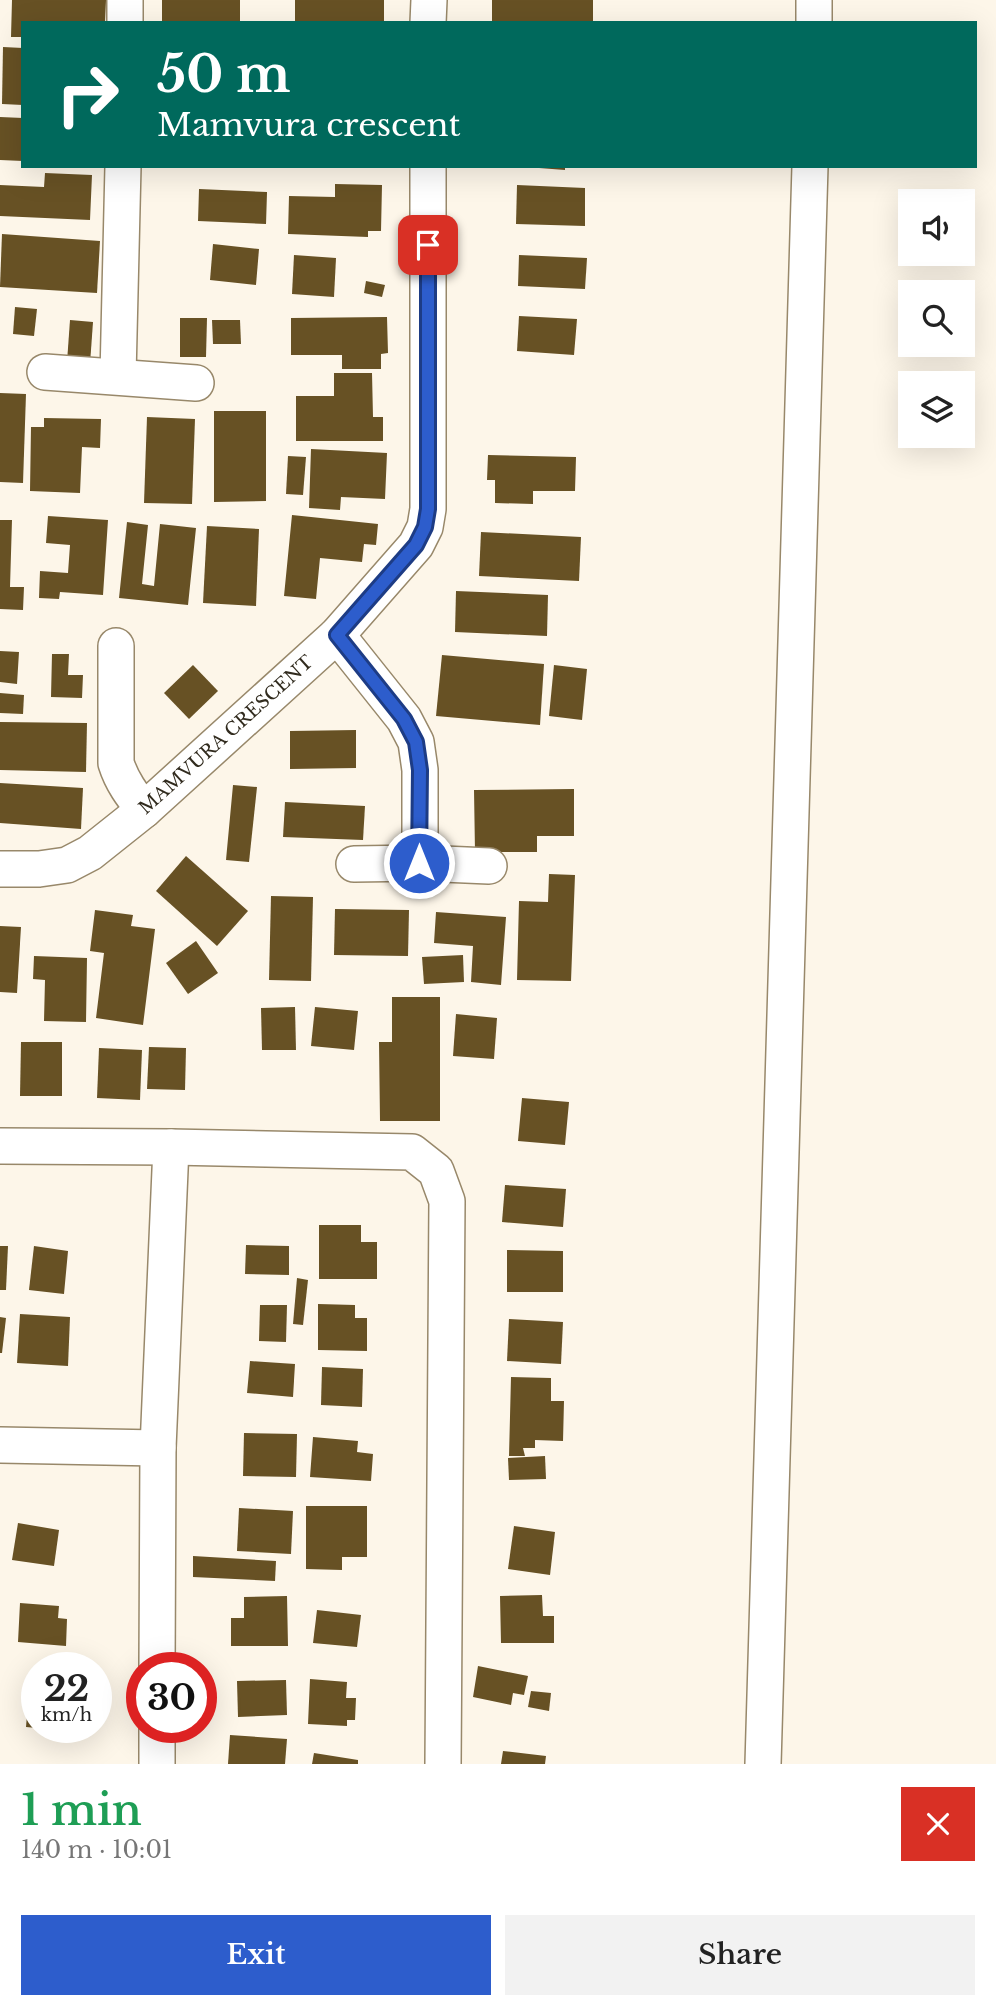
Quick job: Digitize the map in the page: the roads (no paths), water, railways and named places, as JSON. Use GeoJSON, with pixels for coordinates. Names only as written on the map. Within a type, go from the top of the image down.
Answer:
{"type":"FeatureCollection","features":[{"type":"Feature","properties":{"kind":"street"},"geometry":{"type":"LineString","coordinates":[[125,0],[125,21]]}},
{"type":"Feature","properties":{"kind":"street"},"geometry":{"type":"LineString","coordinates":[[428,21],[429,0]]}},
{"type":"Feature","properties":{"kind":"street"},"geometry":{"type":"LineString","coordinates":[[814,0],[814,21]]}},
{"type":"Feature","properties":{"kind":"street"},"geometry":{"type":"LineString","coordinates":[[118,376],[123,168]]}},
{"type":"Feature","properties":{"kind":"street","name":"MAMVURA CRESCENT"},"geometry":{"type":"LineString","coordinates":[[0,869],[39,869],[66,865],[90,853],[144,810],[337,635],[416,545],[425,527],[428,509],[428,168]]}},
{"type":"Feature","properties":{"kind":"street"},"geometry":{"type":"LineString","coordinates":[[763,1764],[810,168]]}},
{"type":"Feature","properties":{"kind":"street"},"geometry":{"type":"LineString","coordinates":[[45,372],[196,383]]}},
{"type":"Feature","properties":{"kind":"street"},"geometry":{"type":"LineString","coordinates":[[337,635],[404,719],[416,742],[420,770],[419,863]]}},
{"type":"Feature","properties":{"kind":"street"},"geometry":{"type":"LineString","coordinates":[[116,646],[116,763],[126,788],[144,810]]}},
{"type":"Feature","properties":{"kind":"street"},"geometry":{"type":"LineString","coordinates":[[354,863],[489,866]]}},
{"type":"Feature","properties":{"kind":"street"},"geometry":{"type":"LineString","coordinates":[[0,1146],[412,1152],[436,1171],[447,1201],[443,1764]]}},
{"type":"Feature","properties":{"kind":"street"},"geometry":{"type":"LineString","coordinates":[[157,1652],[158,1448],[171,1147]]}},
{"type":"Feature","properties":{"kind":"street"},"geometry":{"type":"LineString","coordinates":[[0,1445],[158,1448]]}},
{"type":"Feature","properties":{"kind":"street"},"geometry":{"type":"LineString","coordinates":[[157,1743],[157,1764]]}}]}
